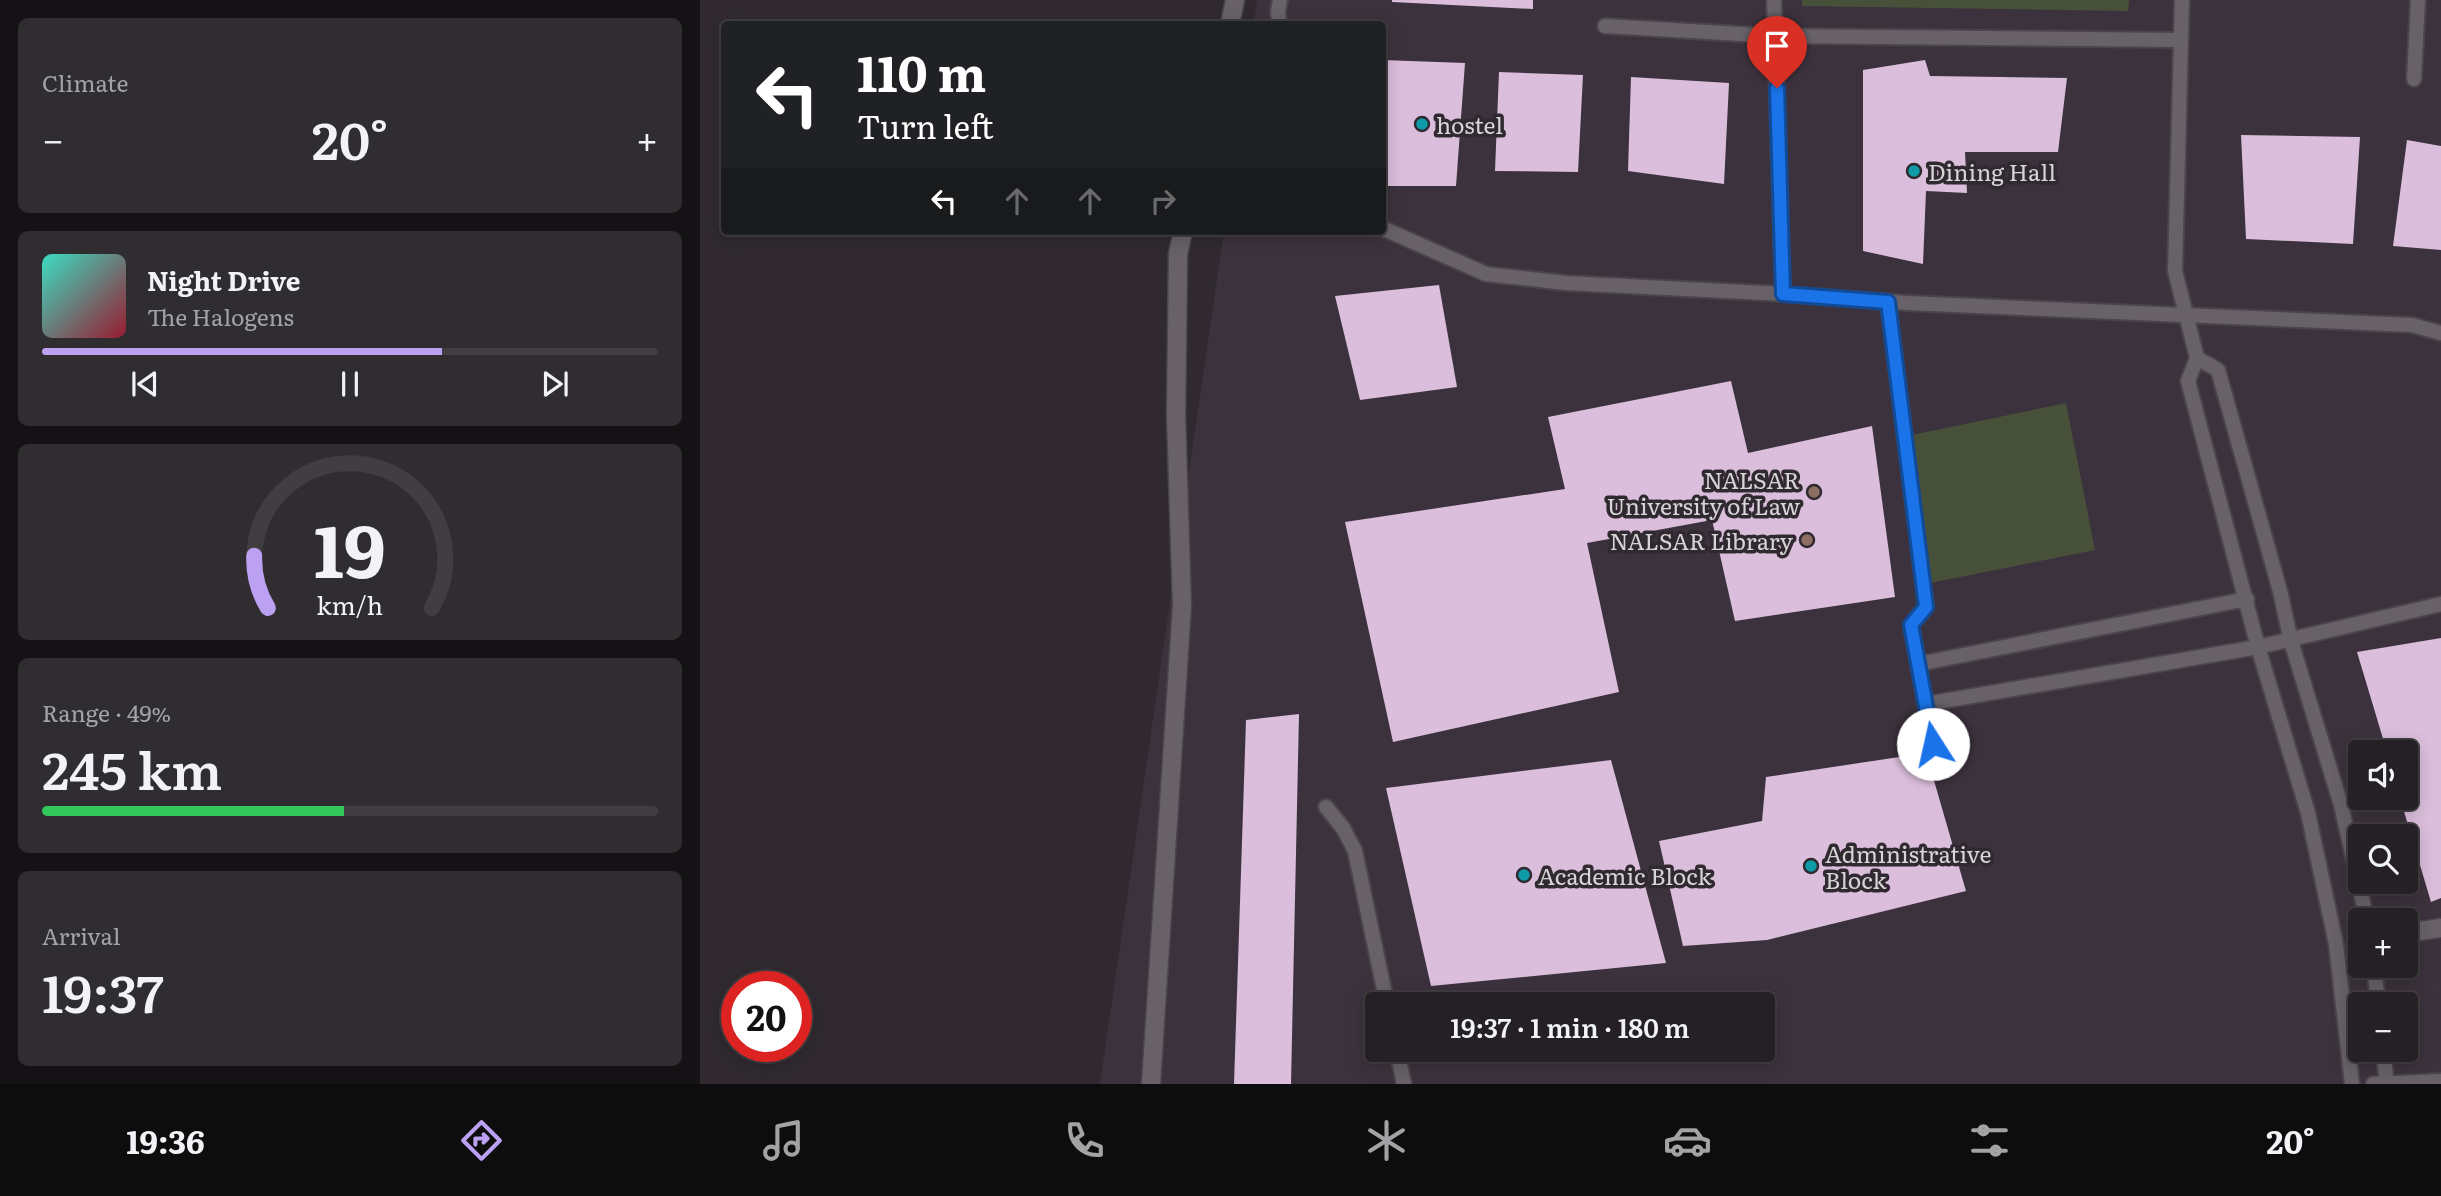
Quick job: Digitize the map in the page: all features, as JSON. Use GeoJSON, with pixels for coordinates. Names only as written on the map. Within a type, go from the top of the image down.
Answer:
{"type":"FeatureCollection","features":[{"type":"Feature","properties":{"kind":"street"},"geometry":{"type":"LineString","coordinates":[[1231,21],[1236,0]]}},
{"type":"Feature","properties":{"kind":"street"},"geometry":{"type":"LineString","coordinates":[[1151,1084],[1182,605],[1176,416],[1178,254],[1182,235]]}},
{"type":"Feature","properties":{"kind":"street"},"geometry":{"type":"LineString","coordinates":[[2418,931],[2441,928]]}},
{"type":"Feature","properties":{"kind":"lane"},"geometry":{"type":"LineString","coordinates":[[1279,21],[1280,0]]}},
{"type":"Feature","properties":{"kind":"lane"},"geometry":{"type":"LineString","coordinates":[[1774,0],[1783,294]]}},
{"type":"Feature","properties":{"kind":"lane"},"geometry":{"type":"LineString","coordinates":[[2182,0],[2175,271],[2197,358],[2188,381],[2258,648],[2308,813],[2336,944],[2352,1084]]}},
{"type":"Feature","properties":{"kind":"lane"},"geometry":{"type":"LineString","coordinates":[[2414,79],[2418,0]]}},
{"type":"Feature","properties":{"kind":"lane"},"geometry":{"type":"LineString","coordinates":[[1605,26],[1775,36],[2181,40]]}},
{"type":"Feature","properties":{"kind":"lane"},"geometry":{"type":"LineString","coordinates":[[1386,230],[1486,274],[1566,283],[1888,302],[2412,325],[2441,333]]}},
{"type":"Feature","properties":{"kind":"lane"},"geometry":{"type":"LineString","coordinates":[[1888,302],[1926,607],[1911,625],[1933,744]]}},
{"type":"Feature","properties":{"kind":"lane"},"geometry":{"type":"LineString","coordinates":[[2197,358],[2218,370],[2280,591],[2291,641],[2341,805],[2364,908]]}},
{"type":"Feature","properties":{"kind":"lane"},"geometry":{"type":"LineString","coordinates":[[1918,664],[2247,598]]}},
{"type":"Feature","properties":{"kind":"lane"},"geometry":{"type":"LineString","coordinates":[[1926,704],[2258,648],[2441,604]]}},
{"type":"Feature","properties":{"kind":"lane"},"geometry":{"type":"LineString","coordinates":[[1326,807],[1343,828],[1355,851],[1384,992]]}},
{"type":"Feature","properties":{"kind":"lane"},"geometry":{"type":"LineString","coordinates":[[1399,1062],[1404,1084]]}},
{"type":"Feature","properties":{"kind":"lane"},"geometry":{"type":"LineString","coordinates":[[2384,1062],[2386,1084]]}},
{"type":"Feature","properties":{"kind":"lane"},"geometry":{"type":"LineString","coordinates":[[2373,1084],[2441,1081]]}},
{"type":"Feature","properties":{"kind":"shaded area","name":"NALSAR University of Law"},"geometry":{"type":"Polygon","coordinates":[[[1257,0],[2441,0],[2441,1084],[1100,1084],[1223,235],[1386,235],[1386,21],[1254,21],[1257,0]]]}},
{"type":"Feature","properties":{"kind":"green space"},"geometry":{"type":"Polygon","coordinates":[[[1802,0],[2129,0],[2128,11],[1802,6],[1802,0]]]}},
{"type":"Feature","properties":{"kind":"green space"},"geometry":{"type":"Polygon","coordinates":[[[2066,403],[2095,550],[1930,583],[1907,436],[2066,403]]]}},
{"type":"Feature","properties":{"kind":"building"},"geometry":{"type":"Polygon","coordinates":[[[1533,0],[1533,9],[1392,2],[1533,0]]]}},
{"type":"Feature","properties":{"kind":"building","name":"hostel"},"geometry":{"type":"Polygon","coordinates":[[[1386,60],[1465,63],[1456,186],[1386,186],[1386,60]]]}},
{"type":"Feature","properties":{"kind":"building","name":"Dining Hall"},"geometry":{"type":"Polygon","coordinates":[[[1925,60],[1930,76],[2067,78],[2058,152],[1965,152],[1967,193],[1926,191],[1923,264],[1863,251],[1863,70],[1925,60]]]}},
{"type":"Feature","properties":{"kind":"building"},"geometry":{"type":"Polygon","coordinates":[[[1499,72],[1583,75],[1578,172],[1495,171],[1499,72]]]}},
{"type":"Feature","properties":{"kind":"building"},"geometry":{"type":"Polygon","coordinates":[[[1631,77],[1729,83],[1724,184],[1628,171],[1631,77]]]}},
{"type":"Feature","properties":{"kind":"building"},"geometry":{"type":"Polygon","coordinates":[[[2241,135],[2360,137],[2353,244],[2246,239],[2241,135]]]}},
{"type":"Feature","properties":{"kind":"building"},"geometry":{"type":"Polygon","coordinates":[[[2407,140],[2441,146],[2441,250],[2393,246],[2407,140]]]}},
{"type":"Feature","properties":{"kind":"building"},"geometry":{"type":"Polygon","coordinates":[[[1439,285],[1457,387],[1360,400],[1335,296],[1439,285]]]}},
{"type":"Feature","properties":{"kind":"building"},"geometry":{"type":"Polygon","coordinates":[[[1731,381],[1748,453],[1872,426],[1895,597],[1735,621],[1712,520],[1587,543],[1619,692],[1393,742],[1345,522],[1565,489],[1548,417],[1731,381]]]}},
{"type":"Feature","properties":{"kind":"building"},"geometry":{"type":"Polygon","coordinates":[[[2441,638],[2441,898],[2431,902],[2418,858],[2418,824],[2408,824],[2404,810],[2418,810],[2418,740],[2383,740],[2357,652],[2441,638]]]}},
{"type":"Feature","properties":{"kind":"building"},"geometry":{"type":"Polygon","coordinates":[[[1299,714],[1291,1084],[1234,1084],[1246,720],[1299,714]]]}},
{"type":"Feature","properties":{"kind":"building","name":"Administrative Block"},"geometry":{"type":"Polygon","coordinates":[[[1926,753],[1966,891],[1767,940],[1683,946],[1659,841],[1762,821],[1766,777],[1926,753]]]}},
{"type":"Feature","properties":{"kind":"building","name":"Academic Block"},"geometry":{"type":"Polygon","coordinates":[[[1611,760],[1666,963],[1431,986],[1386,788],[1611,760]]]}},
{"type":"Feature","properties":{"kind":"place","name":"hostel"},"geometry":{"type":"Point","coordinates":[1422,124]}},
{"type":"Feature","properties":{"kind":"place","name":"Dining Hall"},"geometry":{"type":"Point","coordinates":[1914,171]}},
{"type":"Feature","properties":{"kind":"place","name":"NALSAR University of Law"},"geometry":{"type":"Point","coordinates":[1814,492]}},
{"type":"Feature","properties":{"kind":"place","name":"NALSAR Library"},"geometry":{"type":"Point","coordinates":[1807,540]}},
{"type":"Feature","properties":{"kind":"place","name":"Administrative Block"},"geometry":{"type":"Point","coordinates":[1811,866]}},
{"type":"Feature","properties":{"kind":"place","name":"Academic Block"},"geometry":{"type":"Point","coordinates":[1524,875]}},
{"type":"Feature","properties":{"kind":"route"},"geometry":{"type":"LineString","coordinates":[[1777,88],[1783,294],[1888,302],[1926,607],[1911,625],[1933,744]]}}]}
